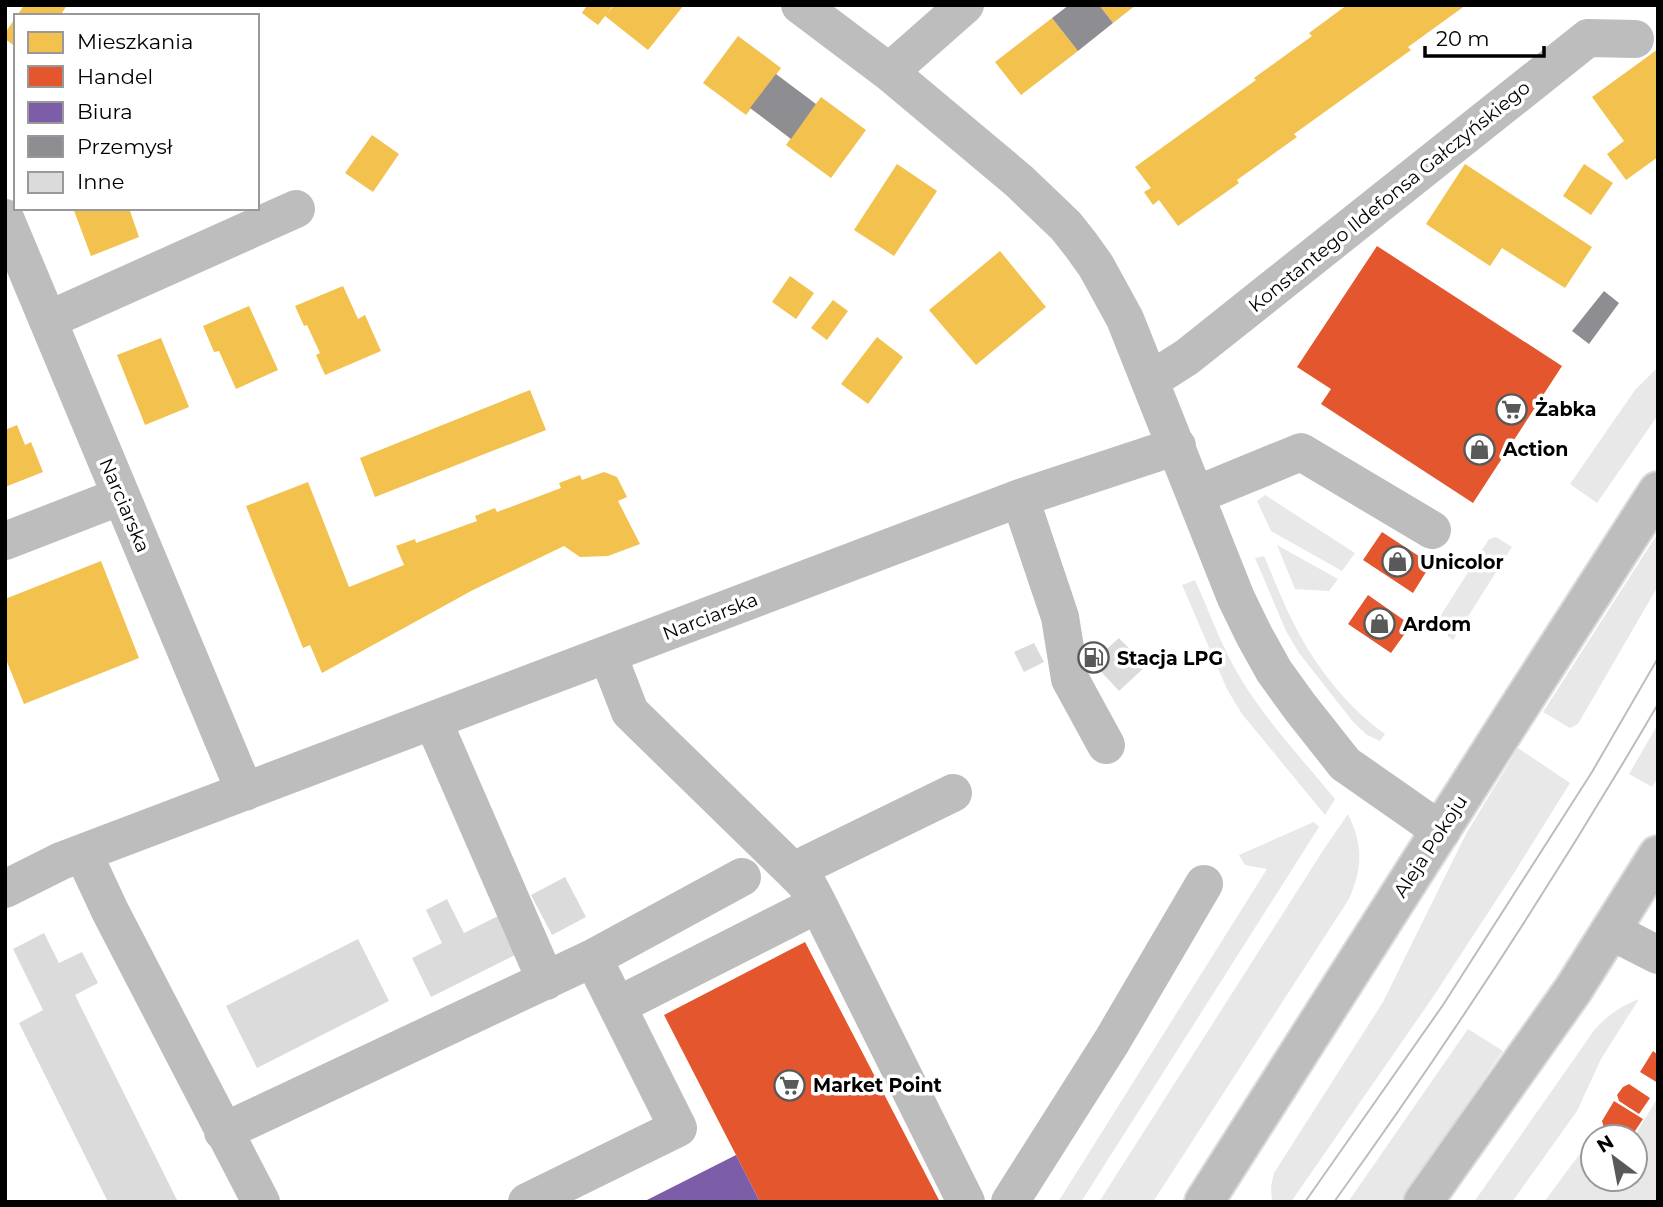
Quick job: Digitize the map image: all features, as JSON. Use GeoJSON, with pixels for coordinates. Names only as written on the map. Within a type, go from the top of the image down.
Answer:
{"type":"FeatureCollection","features":[{"type":"Feature","properties":{"kind":"street"},"geometry":{"type":"LineString","coordinates":[[800,5],[889,72],[1019,181],[1066,226],[1096,266],[1125,319],[1236,598],[1275,671],[1345,764],[1441,831]]}},
{"type":"Feature","properties":{"kind":"street"},"geometry":{"type":"LineString","coordinates":[[889,72],[965,5]]}},
{"type":"Feature","properties":{"kind":"street","name":"Konstantego Ildefonsa Gałczyńskiego"},"geometry":{"type":"LineString","coordinates":[[1150,380],[1187,357],[1588,38],[1635,39]]}},
{"type":"Feature","properties":{"kind":"street"},"geometry":{"type":"LineString","coordinates":[[48,320],[296,209]]}},
{"type":"Feature","properties":{"kind":"street","name":"Narciarska"},"geometry":{"type":"LineString","coordinates":[[5,218],[245,792]]}},
{"type":"Feature","properties":{"kind":"street","name":"Narciarska"},"geometry":{"type":"LineString","coordinates":[[5,889],[61,861],[1020,498],[1177,446]]}},
{"type":"Feature","properties":{"kind":"street"},"geometry":{"type":"LineString","coordinates":[[1196,495],[1301,452],[1432,530]]}},
{"type":"Feature","properties":{"kind":"street","name":"Aleja Pokoju"},"geometry":{"type":"LineString","coordinates":[[1204,1202],[1658,491]]}},
{"type":"Feature","properties":{"kind":"street"},"geometry":{"type":"LineString","coordinates":[[5,541],[121,496]]}},
{"type":"Feature","properties":{"kind":"street"},"geometry":{"type":"LineString","coordinates":[[1020,498],[1060,617],[1070,679],[1105,745]]}},
{"type":"Feature","properties":{"kind":"street"},"geometry":{"type":"LineString","coordinates":[[608,655],[630,712],[809,887],[966,1202]]}},
{"type":"Feature","properties":{"kind":"street"},"geometry":{"type":"LineString","coordinates":[[433,721],[546,981]]}},
{"type":"Feature","properties":{"kind":"street"},"geometry":{"type":"LineString","coordinates":[[793,871],[953,793]]}},
{"type":"Feature","properties":{"kind":"street"},"geometry":{"type":"LineString","coordinates":[[83,853],[110,911],[261,1202]]}},
{"type":"Feature","properties":{"kind":"street"},"geometry":{"type":"LineString","coordinates":[[1423,1202],[1573,990],[1658,855]]}},
{"type":"Feature","properties":{"kind":"street"},"geometry":{"type":"LineString","coordinates":[[223,1132],[593,958],[741,877]]}},
{"type":"Feature","properties":{"kind":"street"},"geometry":{"type":"LineString","coordinates":[[1010,1202],[1112,1041],[1204,884]]}},
{"type":"Feature","properties":{"kind":"street"},"geometry":{"type":"LineString","coordinates":[[617,1006],[818,904]]}},
{"type":"Feature","properties":{"kind":"street"},"geometry":{"type":"LineString","coordinates":[[1611,931],[1658,955]]}},
{"type":"Feature","properties":{"kind":"street"},"geometry":{"type":"LineString","coordinates":[[527,1202],[678,1128],[593,958]]}},
{"type":"Feature","properties":{"kind":"street"},"geometry":{"type":"LineString","coordinates":[[1232,1202],[1233,1167],[1238,1149]]}},
{"type":"Feature","properties":{"kind":"shaded area"},"geometry":{"type":"Polygon","coordinates":[[[1658,367],[1658,415],[1597,503],[1570,484],[1635,390],[1658,367]]]}},
{"type":"Feature","properties":{"kind":"shaded area"},"geometry":{"type":"Polygon","coordinates":[[[1265,495],[1355,553],[1342,571],[1271,531],[1257,501],[1265,495]]]}},
{"type":"Feature","properties":{"kind":"shaded area"},"geometry":{"type":"Polygon","coordinates":[[[1658,533],[1658,586],[1578,724],[1570,728],[1543,712],[1658,533]]]}},
{"type":"Feature","properties":{"kind":"shaded area"},"geometry":{"type":"Polygon","coordinates":[[[1496,537],[1512,547],[1453,640],[1448,636],[1441,615],[1489,539],[1496,537]]]}},
{"type":"Feature","properties":{"kind":"shaded area"},"geometry":{"type":"Polygon","coordinates":[[[1277,545],[1338,579],[1329,591],[1295,589],[1277,545]]]}},
{"type":"Feature","properties":{"kind":"shaded area"},"geometry":{"type":"Polygon","coordinates":[[[1264,556],[1303,641],[1345,699],[1385,734],[1380,741],[1367,735],[1354,723],[1299,653],[1286,631],[1255,558],[1264,556]]]}},
{"type":"Feature","properties":{"kind":"shaded area"},"geometry":{"type":"Polygon","coordinates":[[[1195,580],[1222,643],[1251,695],[1335,799],[1325,815],[1242,714],[1227,689],[1182,585],[1195,580]]]}},
{"type":"Feature","properties":{"kind":"shaded area"},"geometry":{"type":"Polygon","coordinates":[[[1658,724],[1658,778],[1652,787],[1629,774],[1658,724]]]}},
{"type":"Feature","properties":{"kind":"shaded area"},"geometry":{"type":"Polygon","coordinates":[[[1518,748],[1570,783],[1433,997],[1291,1202],[1272,1202],[1274,1173],[1383,1002],[1466,834],[1518,748]]]}},
{"type":"Feature","properties":{"kind":"shaded area"},"geometry":{"type":"Polygon","coordinates":[[[1348,814],[1359,846],[1357,877],[1349,899],[1153,1202],[1099,1202],[1324,849],[1348,814]]]}},
{"type":"Feature","properties":{"kind":"shaded area"},"geometry":{"type":"Polygon","coordinates":[[[1314,822],[1319,827],[1081,1202],[1058,1202],[1267,869],[1245,865],[1239,855],[1314,822]]]}},
{"type":"Feature","properties":{"kind":"shaded area"},"geometry":{"type":"Polygon","coordinates":[[[1639,999],[1601,1059],[1577,1111],[1512,1202],[1474,1202],[1595,1029],[1615,1011],[1639,999]]]}},
{"type":"Feature","properties":{"kind":"shaded area"},"geometry":{"type":"Polygon","coordinates":[[[1468,1029],[1503,1051],[1400,1202],[1348,1202],[1468,1029]]]}},
{"type":"Feature","properties":{"kind":"shaded area"},"geometry":{"type":"Polygon","coordinates":[[[1658,1097],[1658,1202],[1544,1202],[1579,1155],[1579,1193],[1649,1193],[1649,1123],[1642,1123],[1658,1097]]]}},
{"type":"Feature","properties":{"kind":"building: Mieszkania"},"geometry":{"type":"Polygon","coordinates":[[[24,5],[67,5],[61,14],[18,14],[24,5]]]}},
{"type":"Feature","properties":{"kind":"building: Mieszkania"},"geometry":{"type":"Polygon","coordinates":[[[587,5],[613,5],[607,14],[614,5],[684,5],[648,50],[605,16],[598,25],[582,13],[587,5]]]}},
{"type":"Feature","properties":{"kind":"building: Mieszkania"},"geometry":{"type":"Polygon","coordinates":[[[1099,5],[1136,5],[1113,23],[1099,5]]]}},
{"type":"Feature","properties":{"kind":"building: Mieszkania"},"geometry":{"type":"Polygon","coordinates":[[[1347,5],[1466,5],[1408,47],[1411,50],[1294,134],[1297,137],[1237,180],[1239,183],[1178,226],[1159,200],[1153,205],[1144,192],[1151,188],[1135,167],[1256,80],[1254,78],[1312,36],[1309,33],[1347,5]]]}},
{"type":"Feature","properties":{"kind":"building: Mieszkania"},"geometry":{"type":"Polygon","coordinates":[[[1052,18],[1078,51],[1021,95],[995,62],[1052,18]]]}},
{"type":"Feature","properties":{"kind":"building: Mieszkania"},"geometry":{"type":"Polygon","coordinates":[[[14,20],[14,46],[5,39],[5,33],[14,20]]]}},
{"type":"Feature","properties":{"kind":"building: Mieszkania"},"geometry":{"type":"Polygon","coordinates":[[[738,36],[781,68],[746,115],[703,83],[738,36]]]}},
{"type":"Feature","properties":{"kind":"building: Mieszkania"},"geometry":{"type":"Polygon","coordinates":[[[1658,49],[1658,157],[1626,180],[1607,154],[1624,141],[1592,97],[1658,49]]]}},
{"type":"Feature","properties":{"kind":"building: Mieszkania"},"geometry":{"type":"Polygon","coordinates":[[[821,97],[866,130],[831,178],[786,145],[821,97]]]}},
{"type":"Feature","properties":{"kind":"building: Mieszkania"},"geometry":{"type":"Polygon","coordinates":[[[372,135],[399,154],[373,192],[345,173],[372,135]]]}},
{"type":"Feature","properties":{"kind":"building: Mieszkania"},"geometry":{"type":"Polygon","coordinates":[[[897,164],[937,191],[894,256],[854,230],[897,164]]]}},
{"type":"Feature","properties":{"kind":"building: Mieszkania"},"geometry":{"type":"Polygon","coordinates":[[[1465,164],[1592,247],[1565,288],[1502,248],[1490,266],[1426,224],[1465,164]]]}},
{"type":"Feature","properties":{"kind":"building: Mieszkania"},"geometry":{"type":"Polygon","coordinates":[[[1584,164],[1613,183],[1591,215],[1563,196],[1584,164]]]}},
{"type":"Feature","properties":{"kind":"building: Mieszkania"},"geometry":{"type":"Polygon","coordinates":[[[74,210],[130,210],[139,237],[91,256],[74,210]]]}},
{"type":"Feature","properties":{"kind":"building: Mieszkania"},"geometry":{"type":"Polygon","coordinates":[[[1000,251],[1046,307],[976,365],[929,310],[1000,251]]]}},
{"type":"Feature","properties":{"kind":"building: Mieszkania"},"geometry":{"type":"Polygon","coordinates":[[[790,276],[814,293],[796,319],[772,302],[790,276]]]}},
{"type":"Feature","properties":{"kind":"building: Mieszkania"},"geometry":{"type":"Polygon","coordinates":[[[343,286],[358,319],[365,315],[381,351],[325,375],[316,355],[320,353],[295,306],[343,286]]]}},
{"type":"Feature","properties":{"kind":"building: Mieszkania"},"geometry":{"type":"Polygon","coordinates":[[[833,300],[848,311],[827,340],[811,328],[833,300]]]}},
{"type":"Feature","properties":{"kind":"building: Mieszkania"},"geometry":{"type":"Polygon","coordinates":[[[249,306],[278,370],[236,389],[219,351],[214,352],[203,326],[249,306]]]}},
{"type":"Feature","properties":{"kind":"building: Mieszkania"},"geometry":{"type":"Polygon","coordinates":[[[877,337],[903,357],[868,404],[841,384],[877,337]]]}},
{"type":"Feature","properties":{"kind":"building: Mieszkania"},"geometry":{"type":"Polygon","coordinates":[[[161,338],[189,407],[145,425],[117,355],[161,338]]]}},
{"type":"Feature","properties":{"kind":"building: Mieszkania"},"geometry":{"type":"Polygon","coordinates":[[[530,390],[546,430],[375,497],[360,458],[530,390]]]}},
{"type":"Feature","properties":{"kind":"building: Mieszkania"},"geometry":{"type":"Polygon","coordinates":[[[17,425],[25,445],[31,442],[43,472],[5,487],[5,430],[17,425]]]}},
{"type":"Feature","properties":{"kind":"building: Mieszkania"},"geometry":{"type":"Polygon","coordinates":[[[604,472],[617,477],[627,497],[618,501],[640,544],[608,556],[580,557],[564,546],[473,590],[322,673],[310,645],[303,648],[246,506],[308,482],[349,587],[404,565],[396,546],[415,539],[416,543],[477,521],[475,516],[495,508],[497,512],[561,488],[559,483],[580,475],[582,480],[604,472]]]}},
{"type":"Feature","properties":{"kind":"building: Mieszkania"},"geometry":{"type":"Polygon","coordinates":[[[101,561],[139,658],[24,704],[5,657],[5,599],[101,561]]]}},
{"type":"Feature","properties":{"kind":"building: Handel"},"geometry":{"type":"Polygon","coordinates":[[[1377,246],[1562,366],[1473,503],[1321,404],[1331,389],[1297,367],[1377,246]]]}},
{"type":"Feature","properties":{"kind":"building: Handel","name":"Unicolor"},"geometry":{"type":"Polygon","coordinates":[[[1382,532],[1431,564],[1413,593],[1363,560],[1382,532]]]}},
{"type":"Feature","properties":{"kind":"building: Handel","name":"Ardom"},"geometry":{"type":"Polygon","coordinates":[[[1368,595],[1411,625],[1391,653],[1348,624],[1368,595]]]}},
{"type":"Feature","properties":{"kind":"building: Handel","name":"Market Point"},"geometry":{"type":"Polygon","coordinates":[[[805,942],[940,1202],[760,1202],[664,1015],[805,942]]]}},
{"type":"Feature","properties":{"kind":"building: Handel"},"geometry":{"type":"Polygon","coordinates":[[[1653,1051],[1658,1055],[1658,1083],[1640,1072],[1653,1051]]]}},
{"type":"Feature","properties":{"kind":"building: Handel"},"geometry":{"type":"Polygon","coordinates":[[[1629,1084],[1650,1098],[1639,1114],[1619,1101],[1617,1095],[1629,1084]]]}},
{"type":"Feature","properties":{"kind":"building: Handel"},"geometry":{"type":"Polygon","coordinates":[[[1614,1101],[1643,1119],[1640,1123],[1602,1121],[1614,1101]]]}},
{"type":"Feature","properties":{"kind":"building: Biura"},"geometry":{"type":"Polygon","coordinates":[[[736,1155],[760,1202],[643,1202],[736,1155]]]}},
{"type":"Feature","properties":{"kind":"building: Przemysł"},"geometry":{"type":"Polygon","coordinates":[[[1069,5],[1099,5],[1113,23],[1078,51],[1052,18],[1069,5]]]}},
{"type":"Feature","properties":{"kind":"building: Przemysł"},"geometry":{"type":"Polygon","coordinates":[[[776,74],[816,104],[791,139],[750,108],[776,74]]]}},
{"type":"Feature","properties":{"kind":"building: Przemysł"},"geometry":{"type":"Polygon","coordinates":[[[1604,291],[1619,303],[1589,344],[1572,331],[1604,291]]]}},
{"type":"Feature","properties":{"kind":"building: Inne"},"geometry":{"type":"Polygon","coordinates":[[[1119,638],[1146,666],[1119,691],[1092,662],[1119,638]]]}},
{"type":"Feature","properties":{"kind":"building: Inne"},"geometry":{"type":"Polygon","coordinates":[[[1034,643],[1044,662],[1024,672],[1014,652],[1034,643]]]}},
{"type":"Feature","properties":{"kind":"building: Inne"},"geometry":{"type":"Polygon","coordinates":[[[565,877],[586,917],[552,935],[531,895],[565,877]]]}},
{"type":"Feature","properties":{"kind":"building: Inne"},"geometry":{"type":"Polygon","coordinates":[[[447,899],[464,933],[498,916],[517,954],[431,997],[412,958],[442,943],[426,910],[447,899]]]}},
{"type":"Feature","properties":{"kind":"building: Inne"},"geometry":{"type":"Polygon","coordinates":[[[44,933],[59,963],[82,952],[98,983],[75,995],[178,1202],[108,1202],[19,1023],[43,1010],[13,949],[44,933]]]}},
{"type":"Feature","properties":{"kind":"building: Inne"},"geometry":{"type":"Polygon","coordinates":[[[358,939],[389,1001],[257,1068],[226,1006],[358,939]]]}},
{"type":"Feature","properties":{"kind":"tram line"},"geometry":{"type":"LineString","coordinates":[[1305,1202],[1443,1005],[1592,772],[1658,658]]}},
{"type":"Feature","properties":{"kind":"tram line"},"geometry":{"type":"LineString","coordinates":[[1334,1202],[1502,957],[1658,704]]}},
{"type":"Feature","properties":{"kind":"place","name":"Żabka"},"geometry":{"type":"Point","coordinates":[1512,409]}},
{"type":"Feature","properties":{"kind":"place","name":"Action"},"geometry":{"type":"Point","coordinates":[1480,449]}},
{"type":"Feature","properties":{"kind":"place","name":"Unicolor"},"geometry":{"type":"Point","coordinates":[1397,562]}},
{"type":"Feature","properties":{"kind":"place","name":"Ardom"},"geometry":{"type":"Point","coordinates":[1380,624]}},
{"type":"Feature","properties":{"kind":"place","name":"Stacja LPG"},"geometry":{"type":"Point","coordinates":[1094,658]}},
{"type":"Feature","properties":{"kind":"place","name":"Market Point"},"geometry":{"type":"Point","coordinates":[790,1085]}}]}
